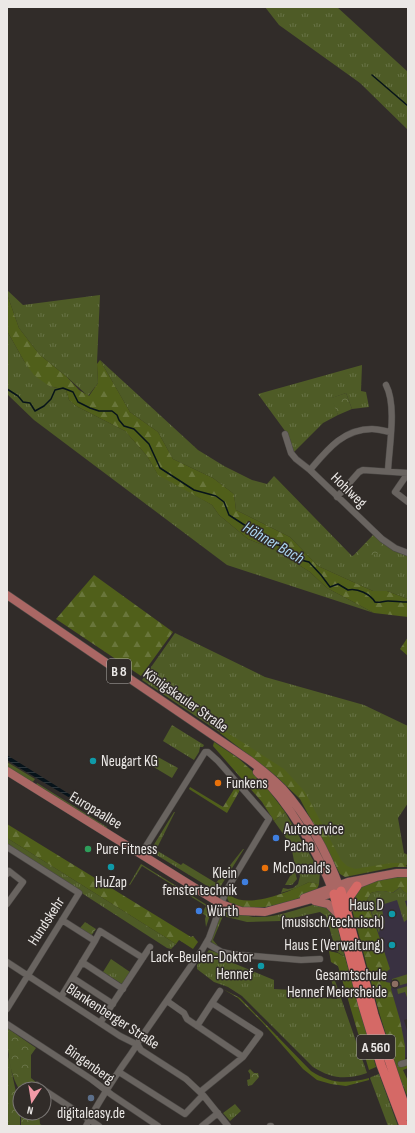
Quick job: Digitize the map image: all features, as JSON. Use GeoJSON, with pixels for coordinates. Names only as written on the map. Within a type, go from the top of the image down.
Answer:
{"type":"FeatureCollection","features":[{"type":"Feature","properties":{"kind":"highway"},"geometry":{"type":"LineString","coordinates":[[344,915],[350,896],[357,886]]}},
{"type":"Feature","properties":{"kind":"highway","name":"A 560"},"geometry":{"type":"LineString","coordinates":[[336,889],[374,1015],[408,1116]]}},
{"type":"Feature","properties":{"kind":"highway","name":"A 560"},"geometry":{"type":"LineString","coordinates":[[344,915],[366,1013],[381,1066],[404,1126]]}},
{"type":"Feature","properties":{"kind":"main road","name":"Königskauler Straße"},"geometry":{"type":"LineString","coordinates":[[7,595],[263,771],[283,789],[309,825],[327,858],[336,889]]}},
{"type":"Feature","properties":{"kind":"main road","name":"Königskauler Straße"},"geometry":{"type":"LineString","coordinates":[[230,747],[263,778],[281,800],[300,828],[323,868]]}},
{"type":"Feature","properties":{"kind":"main road","name":"Europaallee"},"geometry":{"type":"LineString","coordinates":[[7,771],[69,811],[221,904],[241,911],[265,912],[280,910],[310,901],[336,889]]}},
{"type":"Feature","properties":{"kind":"main road","name":"B 8"},"geometry":{"type":"LineString","coordinates":[[323,868],[336,889]]}},
{"type":"Feature","properties":{"kind":"main road"},"geometry":{"type":"LineString","coordinates":[[315,893],[321,886],[323,868]]}},
{"type":"Feature","properties":{"kind":"main road"},"geometry":{"type":"LineString","coordinates":[[336,889],[397,872],[408,873]]}},
{"type":"Feature","properties":{"kind":"main road"},"geometry":{"type":"LineString","coordinates":[[336,889],[357,886],[376,877]]}},
{"type":"Feature","properties":{"kind":"main road","name":"Europaallee"},"geometry":{"type":"LineString","coordinates":[[280,910],[315,893],[336,889]]}},
{"type":"Feature","properties":{"kind":"main road"},"geometry":{"type":"LineString","coordinates":[[310,901],[328,904],[344,915]]}},
{"type":"Feature","properties":{"kind":"street"},"geometry":{"type":"LineString","coordinates":[[386,385],[390,393],[392,408],[388,471]]}},
{"type":"Feature","properties":{"kind":"street"},"geometry":{"type":"LineString","coordinates":[[310,470],[332,444],[347,434],[359,430],[372,429],[390,432]]}},
{"type":"Feature","properties":{"kind":"street","name":"Hohlweg"},"geometry":{"type":"LineString","coordinates":[[285,434],[291,453],[382,539],[395,548],[408,553]]}},
{"type":"Feature","properties":{"kind":"street"},"geometry":{"type":"LineString","coordinates":[[337,497],[359,472],[363,470],[408,473]]}},
{"type":"Feature","properties":{"kind":"street"},"geometry":{"type":"LineString","coordinates":[[408,473],[394,492],[408,502]]}},
{"type":"Feature","properties":{"kind":"street"},"geometry":{"type":"LineString","coordinates":[[86,1126],[107,1090],[138,1045],[140,1039],[206,943],[226,892],[269,819],[218,760],[208,752],[203,754],[141,854]]}},
{"type":"Feature","properties":{"kind":"street","name":"Hundskehr"},"geometry":{"type":"LineString","coordinates":[[7,847],[79,893],[28,976]]}},
{"type":"Feature","properties":{"kind":"street"},"geometry":{"type":"LineString","coordinates":[[7,904],[23,882],[8,871]]}},
{"type":"Feature","properties":{"kind":"street"},"geometry":{"type":"LineString","coordinates":[[62,920],[95,941]]}},
{"type":"Feature","properties":{"kind":"street"},"geometry":{"type":"LineString","coordinates":[[61,997],[95,941],[100,930],[143,958]]}},
{"type":"Feature","properties":{"kind":"street"},"geometry":{"type":"LineString","coordinates":[[206,943],[222,952],[231,954],[301,960],[320,959]]}},
{"type":"Feature","properties":{"kind":"street"},"geometry":{"type":"LineString","coordinates":[[100,1023],[150,947]]}},
{"type":"Feature","properties":{"kind":"street","name":"Blankenberger Straße"},"geometry":{"type":"LineString","coordinates":[[7,962],[128,1041],[138,1045],[141,1050],[186,1080],[201,1094],[228,1126]]}},
{"type":"Feature","properties":{"kind":"street"},"geometry":{"type":"LineString","coordinates":[[82,962],[123,989]]}},
{"type":"Feature","properties":{"kind":"street"},"geometry":{"type":"LineString","coordinates":[[7,1009],[28,976]]}},
{"type":"Feature","properties":{"kind":"street"},"geometry":{"type":"LineString","coordinates":[[73,978],[113,1004]]}},
{"type":"Feature","properties":{"kind":"street"},"geometry":{"type":"LineString","coordinates":[[197,1026],[220,991]]}},
{"type":"Feature","properties":{"kind":"street"},"geometry":{"type":"LineString","coordinates":[[167,1001],[184,1013],[186,1019],[242,1057]]}},
{"type":"Feature","properties":{"kind":"street"},"geometry":{"type":"LineString","coordinates":[[119,1072],[185,1114],[201,1094],[242,1057],[260,1034],[212,1002]]}},
{"type":"Feature","properties":{"kind":"street","name":"Bingenberg"},"geometry":{"type":"LineString","coordinates":[[7,1024],[107,1090],[112,1095],[158,1126]]}},
{"type":"Feature","properties":{"kind":"street"},"geometry":{"type":"LineString","coordinates":[[401,1064],[408,1062]]}},
{"type":"Feature","properties":{"kind":"street"},"geometry":{"type":"LineString","coordinates":[[52,1094],[99,1126]]}},
{"type":"Feature","properties":{"kind":"street"},"geometry":{"type":"LineString","coordinates":[[202,1126],[218,1113]]}},
{"type":"Feature","properties":{"kind":"shaded area"},"geometry":{"type":"Polygon","coordinates":[[[7,755],[118,825],[117,826],[18,767],[7,760],[7,755]]]}},
{"type":"Feature","properties":{"kind":"shaded area","name":"Gesamtschule Hennef Meiersheide"},"geometry":{"type":"Polygon","coordinates":[[[408,881],[408,1019],[404,1020],[408,1034],[408,1057],[405,1058],[373,949],[366,895],[408,881]]]}},
{"type":"Feature","properties":{"kind":"green space"},"geometry":{"type":"Polygon","coordinates":[[[265,7],[337,7],[408,72],[408,130],[360,83],[279,25],[265,7]]]}},
{"type":"Feature","properties":{"kind":"green space"},"geometry":{"type":"Polygon","coordinates":[[[7,290],[23,305],[100,295],[97,363],[98,383],[88,396],[39,354],[19,328],[7,294],[7,290]]]}},
{"type":"Feature","properties":{"kind":"green space"},"geometry":{"type":"Polygon","coordinates":[[[7,294],[19,328],[39,354],[67,377],[79,390],[89,396],[98,383],[97,364],[100,360],[130,412],[158,432],[173,459],[213,478],[234,494],[236,510],[290,537],[318,566],[373,591],[387,591],[408,599],[408,617],[374,613],[327,588],[310,572],[275,550],[248,539],[219,515],[212,505],[158,475],[147,456],[125,431],[76,406],[69,400],[66,390],[49,386],[34,375],[24,361],[7,331],[7,294]]]}},
{"type":"Feature","properties":{"kind":"green space"},"geometry":{"type":"Polygon","coordinates":[[[7,331],[24,361],[49,386],[66,390],[69,400],[76,406],[125,431],[147,456],[157,473],[212,505],[219,515],[248,539],[275,550],[310,572],[327,588],[374,613],[227,565],[34,420],[7,394],[7,331]]]}},
{"type":"Feature","properties":{"kind":"green space"},"geometry":{"type":"Polygon","coordinates":[[[100,360],[198,450],[224,466],[252,480],[267,484],[274,476],[352,556],[385,547],[408,553],[408,599],[387,591],[373,591],[318,566],[290,537],[236,510],[234,494],[213,478],[173,459],[158,432],[130,412],[100,360]]]}},
{"type":"Feature","properties":{"kind":"green space"},"geometry":{"type":"Polygon","coordinates":[[[362,365],[361,391],[366,392],[369,407],[352,409],[346,393],[332,398],[338,415],[323,423],[294,452],[288,435],[258,394],[362,365]]]}},
{"type":"Feature","properties":{"kind":"green space"},"geometry":{"type":"Polygon","coordinates":[[[346,393],[352,409],[338,415],[331,398],[346,393]]]}},
{"type":"Feature","properties":{"kind":"green space"},"geometry":{"type":"Polygon","coordinates":[[[374,534],[395,548],[356,560],[352,557],[374,534]]]}},
{"type":"Feature","properties":{"kind":"green space"},"geometry":{"type":"Polygon","coordinates":[[[94,575],[173,632],[141,676],[56,619],[94,575]]]}},
{"type":"Feature","properties":{"kind":"green space"},"geometry":{"type":"Polygon","coordinates":[[[175,633],[265,677],[364,705],[408,726],[408,803],[398,818],[404,853],[408,855],[408,865],[344,871],[292,781],[142,680],[175,633]]]}},
{"type":"Feature","properties":{"kind":"green space"},"geometry":{"type":"Polygon","coordinates":[[[408,637],[408,656],[400,649],[408,637]]]}},
{"type":"Feature","properties":{"kind":"green space"},"geometry":{"type":"Polygon","coordinates":[[[172,725],[204,745],[203,747],[200,747],[194,760],[163,741],[172,725]]]}},
{"type":"Feature","properties":{"kind":"green space"},"geometry":{"type":"Polygon","coordinates":[[[223,730],[284,769],[305,792],[341,860],[347,866],[355,869],[391,863],[404,863],[407,867],[395,867],[345,877],[340,874],[300,799],[276,776],[220,733],[223,730]]]}},
{"type":"Feature","properties":{"kind":"green space"},"geometry":{"type":"Polygon","coordinates":[[[214,742],[238,758],[258,776],[285,812],[274,821],[262,802],[213,746],[214,742]]]}},
{"type":"Feature","properties":{"kind":"green space"},"geometry":{"type":"Polygon","coordinates":[[[156,756],[178,768],[172,778],[152,766],[149,758],[156,756]]]}},
{"type":"Feature","properties":{"kind":"green space"},"geometry":{"type":"Polygon","coordinates":[[[7,762],[35,779],[32,783],[7,767],[7,762]]]}},
{"type":"Feature","properties":{"kind":"green space"},"geometry":{"type":"Polygon","coordinates":[[[37,783],[107,827],[106,829],[36,785],[37,783]]]}},
{"type":"Feature","properties":{"kind":"green space"},"geometry":{"type":"Polygon","coordinates":[[[236,786],[240,790],[227,813],[189,789],[190,787],[223,807],[236,786]]]}},
{"type":"Feature","properties":{"kind":"green space"},"geometry":{"type":"Polygon","coordinates":[[[174,812],[156,850],[181,865],[183,863],[216,883],[244,849],[217,892],[150,851],[174,812]]]}},
{"type":"Feature","properties":{"kind":"green space"},"geometry":{"type":"Polygon","coordinates":[[[285,812],[320,872],[319,884],[309,882],[281,893],[283,888],[293,888],[298,884],[300,876],[294,861],[291,845],[274,821],[285,812]]]}},
{"type":"Feature","properties":{"kind":"green space"},"geometry":{"type":"Polygon","coordinates":[[[7,824],[191,937],[193,936],[198,942],[193,949],[179,940],[176,944],[7,838],[7,824]]]}},
{"type":"Feature","properties":{"kind":"green space"},"geometry":{"type":"Polygon","coordinates":[[[7,838],[176,944],[171,949],[167,948],[7,845],[7,838]]]}},
{"type":"Feature","properties":{"kind":"green space"},"geometry":{"type":"Polygon","coordinates":[[[141,864],[207,905],[211,912],[206,927],[206,916],[202,913],[206,906],[142,866],[129,885],[141,864]]]}},
{"type":"Feature","properties":{"kind":"green space"},"geometry":{"type":"Polygon","coordinates":[[[292,872],[295,872],[297,879],[292,885],[285,885],[292,875],[292,872]]]}},
{"type":"Feature","properties":{"kind":"green space"},"geometry":{"type":"Polygon","coordinates":[[[408,876],[408,894],[400,887],[392,893],[381,891],[371,893],[367,900],[390,969],[386,972],[384,977],[386,982],[391,983],[392,985],[391,989],[400,1020],[405,1046],[405,1059],[408,1068],[403,1070],[408,1081],[408,1098],[398,1073],[379,1012],[352,909],[354,891],[368,884],[387,878],[408,876]]]}},
{"type":"Feature","properties":{"kind":"green space"},"geometry":{"type":"Polygon","coordinates":[[[309,882],[319,884],[316,890],[295,899],[268,906],[242,908],[232,904],[227,898],[228,893],[233,893],[231,896],[239,900],[259,900],[281,894],[309,882]]]}},
{"type":"Feature","properties":{"kind":"green space"},"geometry":{"type":"Polygon","coordinates":[[[400,887],[408,894],[408,900],[405,901],[408,911],[408,919],[404,922],[397,900],[381,905],[385,923],[380,927],[379,933],[367,900],[371,893],[385,891],[393,893],[400,887]]]}},
{"type":"Feature","properties":{"kind":"green space"},"geometry":{"type":"Polygon","coordinates":[[[322,903],[334,913],[345,957],[336,951],[326,916],[320,912],[280,921],[247,922],[223,916],[213,940],[218,946],[213,944],[211,941],[214,930],[223,913],[230,912],[252,917],[264,917],[279,915],[322,903]]]}},
{"type":"Feature","properties":{"kind":"green space"},"geometry":{"type":"Polygon","coordinates":[[[85,922],[96,929],[91,936],[80,928],[85,922]]]}},
{"type":"Feature","properties":{"kind":"green space"},"geometry":{"type":"Polygon","coordinates":[[[209,950],[227,956],[226,960],[274,980],[274,989],[293,990],[293,995],[337,999],[329,973],[332,972],[367,1073],[352,1077],[339,1077],[326,1074],[313,1067],[242,996],[228,987],[214,982],[197,969],[197,965],[209,950]]]}},
{"type":"Feature","properties":{"kind":"green space"},"geometry":{"type":"Polygon","coordinates":[[[329,951],[338,953],[345,957],[376,1067],[369,1070],[338,966],[331,962],[329,951]]]}},
{"type":"Feature","properties":{"kind":"green space"},"geometry":{"type":"Polygon","coordinates":[[[111,959],[130,972],[122,984],[103,972],[111,959]]]}},
{"type":"Feature","properties":{"kind":"green space"},"geometry":{"type":"Polygon","coordinates":[[[408,974],[408,983],[394,987],[392,979],[408,974]]]}},
{"type":"Feature","properties":{"kind":"green space"},"geometry":{"type":"Polygon","coordinates":[[[408,986],[408,1000],[405,992],[398,994],[397,989],[408,986]]]}},
{"type":"Feature","properties":{"kind":"green space"},"geometry":{"type":"Polygon","coordinates":[[[223,989],[240,998],[311,1071],[332,1081],[346,1082],[369,1078],[369,1080],[346,1086],[317,1080],[303,1069],[262,1022],[238,998],[223,989]]]}},
{"type":"Feature","properties":{"kind":"green space"},"geometry":{"type":"Polygon","coordinates":[[[7,1028],[36,1048],[31,1055],[31,1078],[35,1081],[15,1081],[9,1060],[7,1028]]]}},
{"type":"Feature","properties":{"kind":"green space"},"geometry":{"type":"Polygon","coordinates":[[[7,1050],[14,1081],[12,1081],[12,1121],[20,1121],[20,1126],[7,1126],[7,1050]]]}},
{"type":"Feature","properties":{"kind":"green space"},"geometry":{"type":"Polygon","coordinates":[[[250,1069],[254,1073],[258,1073],[259,1077],[252,1085],[248,1086],[247,1080],[250,1079],[250,1074],[248,1071],[250,1069]]]}},
{"type":"Feature","properties":{"kind":"green space"},"geometry":{"type":"Polygon","coordinates":[[[379,1074],[398,1126],[388,1126],[370,1078],[379,1074]]]}},
{"type":"Feature","properties":{"kind":"green space"},"geometry":{"type":"Polygon","coordinates":[[[235,1104],[241,1111],[230,1121],[223,1113],[235,1104]]]}},
{"type":"Feature","properties":{"kind":"green space"},"geometry":{"type":"Polygon","coordinates":[[[21,1121],[40,1121],[40,1124],[43,1126],[21,1126],[21,1121]]]}},
{"type":"Feature","properties":{"kind":"waterway"},"geometry":{"type":"LineString","coordinates":[[372,75],[408,106]]}},
{"type":"Feature","properties":{"kind":"waterway","name":"Höhner Bach"},"geometry":{"type":"LineString","coordinates":[[7,389],[18,396],[23,402],[30,403],[35,411],[44,406],[51,399],[55,390],[63,388],[73,392],[78,402],[90,408],[99,411],[112,411],[117,415],[124,426],[134,429],[149,444],[160,468],[194,490],[216,496],[224,502],[229,515],[246,526],[252,532],[271,543],[288,548],[297,559],[309,562],[330,587],[338,584],[348,590],[360,591],[370,596],[375,602],[408,602]]}},
{"type":"Feature","properties":{"kind":"place","name":"Neugart KG"},"geometry":{"type":"Point","coordinates":[93,761]}},
{"type":"Feature","properties":{"kind":"place","name":"Funkens"},"geometry":{"type":"Point","coordinates":[218,783]}},
{"type":"Feature","properties":{"kind":"place","name":"Autoservice Pacha"},"geometry":{"type":"Point","coordinates":[276,838]}},
{"type":"Feature","properties":{"kind":"place","name":"Pure Fitness"},"geometry":{"type":"Point","coordinates":[88,849]}},
{"type":"Feature","properties":{"kind":"place","name":"HuZap"},"geometry":{"type":"Point","coordinates":[111,867]}},
{"type":"Feature","properties":{"kind":"place","name":"McDonald's"},"geometry":{"type":"Point","coordinates":[265,868]}},
{"type":"Feature","properties":{"kind":"place","name":"Klein fenstertechnik"},"geometry":{"type":"Point","coordinates":[245,882]}},
{"type":"Feature","properties":{"kind":"place","name":"Würth"},"geometry":{"type":"Point","coordinates":[199,911]}},
{"type":"Feature","properties":{"kind":"place","name":"Haus D (musisch/technisch)"},"geometry":{"type":"Point","coordinates":[392,914]}},
{"type":"Feature","properties":{"kind":"place","name":"Haus E (Verwaltung)"},"geometry":{"type":"Point","coordinates":[392,945]}},
{"type":"Feature","properties":{"kind":"place","name":"Lack-Beulen-Doktor Hennef"},"geometry":{"type":"Point","coordinates":[261,966]}},
{"type":"Feature","properties":{"kind":"place","name":"Gesamtschule Hennef Meiersheide"},"geometry":{"type":"Point","coordinates":[395,984]}},
{"type":"Feature","properties":{"kind":"place","name":"digitaleasy.de"},"geometry":{"type":"Point","coordinates":[91,1098]}}]}
